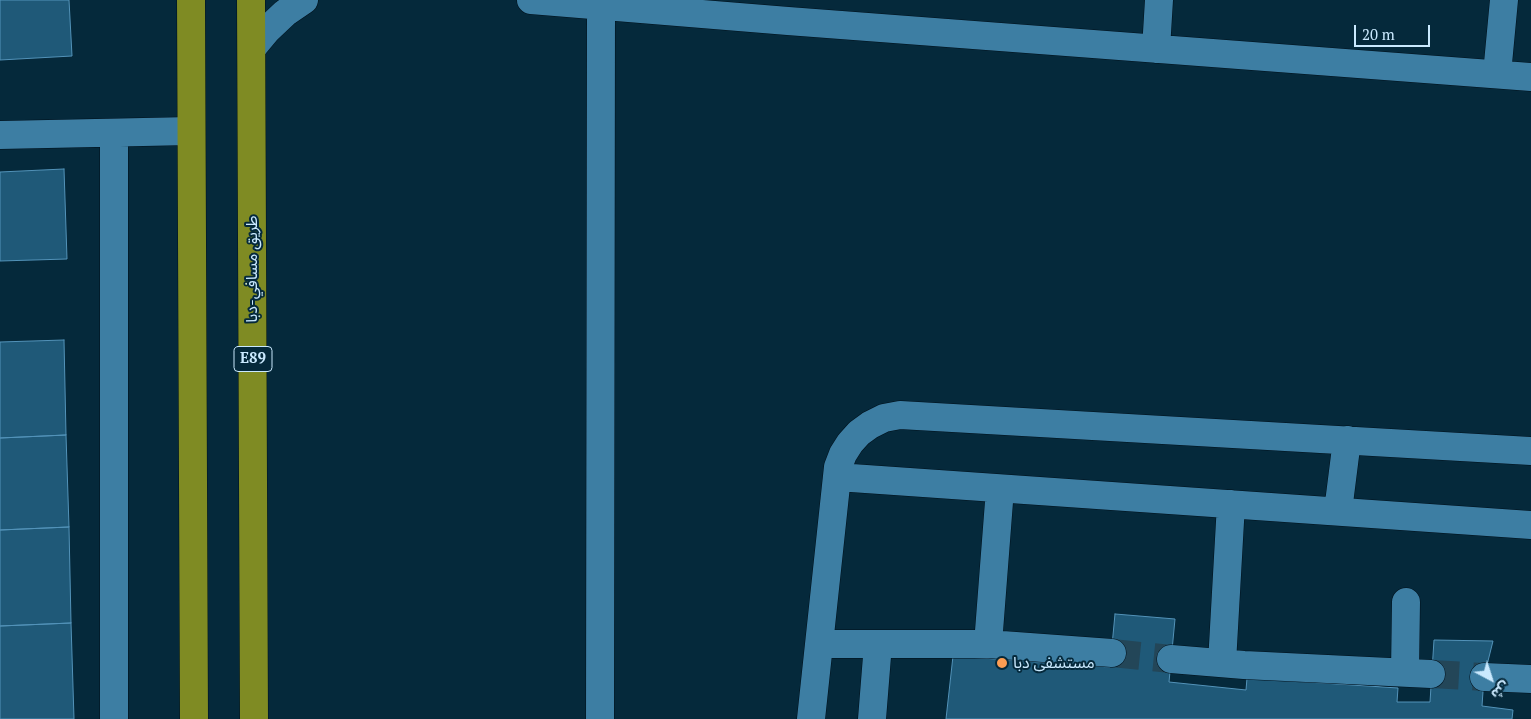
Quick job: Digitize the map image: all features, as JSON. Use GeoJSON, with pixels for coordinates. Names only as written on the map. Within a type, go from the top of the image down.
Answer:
{"type":"FeatureCollection","features":[{"type":"Feature","properties":{"kind":"highway"},"geometry":{"type":"LineString","coordinates":[[191,0],[194,719]]}},
{"type":"Feature","properties":{"kind":"highway","name":"طريق مسافي-دبا"},"geometry":{"type":"LineString","coordinates":[[251,0],[254,719]]}},
{"type":"Feature","properties":{"kind":"street"},"geometry":{"type":"LineString","coordinates":[[252,48],[285,13],[304,0]]}},
{"type":"Feature","properties":{"kind":"street"},"geometry":{"type":"LineString","coordinates":[[1156,49],[1159,0]]}},
{"type":"Feature","properties":{"kind":"street"},"geometry":{"type":"LineString","coordinates":[[1497,74],[1504,0]]}},
{"type":"Feature","properties":{"kind":"street"},"geometry":{"type":"LineString","coordinates":[[545,1],[601,6],[789,11],[1156,49],[1531,77]]}},
{"type":"Feature","properties":{"kind":"street"},"geometry":{"type":"LineString","coordinates":[[600,719],[601,6]]}},
{"type":"Feature","properties":{"kind":"street"},"geometry":{"type":"LineString","coordinates":[[0,136],[191,131]]}},
{"type":"Feature","properties":{"kind":"street"},"geometry":{"type":"LineString","coordinates":[[114,133],[114,719]]}},
{"type":"Feature","properties":{"kind":"street"},"geometry":{"type":"LineString","coordinates":[[811,719],[838,467],[850,443],[870,425],[884,418],[900,415],[1531,451]]}},
{"type":"Feature","properties":{"kind":"street"},"geometry":{"type":"LineString","coordinates":[[1338,511],[1347,440]]}},
{"type":"Feature","properties":{"kind":"street"},"geometry":{"type":"LineString","coordinates":[[837,477],[1531,524]]}},
{"type":"Feature","properties":{"kind":"street"},"geometry":{"type":"LineString","coordinates":[[988,644],[1000,489]]}},
{"type":"Feature","properties":{"kind":"street"},"geometry":{"type":"LineString","coordinates":[[1222,663],[1231,504]]}},
{"type":"Feature","properties":{"kind":"street"},"geometry":{"type":"LineString","coordinates":[[1171,659],[1418,673],[1406,602]]}},
{"type":"Feature","properties":{"kind":"street"},"geometry":{"type":"LineString","coordinates":[[819,644],[988,644],[1112,653]]}},
{"type":"Feature","properties":{"kind":"street"},"geometry":{"type":"LineString","coordinates":[[872,719],[878,644]]}},
{"type":"Feature","properties":{"kind":"street"},"geometry":{"type":"LineString","coordinates":[[1484,678],[1531,680]]}},
{"type":"Feature","properties":{"kind":"building"},"geometry":{"type":"Polygon","coordinates":[[[0,0],[69,0],[72,56],[0,60],[0,0]]]}},
{"type":"Feature","properties":{"kind":"building"},"geometry":{"type":"Polygon","coordinates":[[[64,169],[67,259],[0,261],[0,172],[64,169]]]}},
{"type":"Feature","properties":{"kind":"building"},"geometry":{"type":"Polygon","coordinates":[[[64,340],[66,435],[0,438],[0,342],[64,340]]]}},
{"type":"Feature","properties":{"kind":"building"},"geometry":{"type":"Polygon","coordinates":[[[66,435],[69,527],[0,530],[0,438],[66,435]]]}},
{"type":"Feature","properties":{"kind":"building"},"geometry":{"type":"Polygon","coordinates":[[[69,527],[71,623],[0,626],[0,530],[69,527]]]}},
{"type":"Feature","properties":{"kind":"building","name":"مستشفى دبا"},"geometry":{"type":"Polygon","coordinates":[[[1115,614],[1175,619],[1169,682],[1246,690],[1247,678],[1398,688],[1397,702],[1430,702],[1434,640],[1493,641],[1484,677],[1482,706],[1513,710],[1512,719],[946,719],[953,656],[1110,667],[1115,614]]]}},
{"type":"Feature","properties":{"kind":"building"},"geometry":{"type":"Polygon","coordinates":[[[71,623],[74,719],[0,719],[0,626],[71,623]]]}},
{"type":"Feature","properties":{"kind":"tunnel"},"geometry":{"type":"LineString","coordinates":[[1112,653],[1171,659]]}},
{"type":"Feature","properties":{"kind":"tunnel"},"geometry":{"type":"LineString","coordinates":[[1431,674],[1484,677]]}},
{"type":"Feature","properties":{"kind":"place","name":"مستشفى دبا"},"geometry":{"type":"Point","coordinates":[1002,663]}}]}
